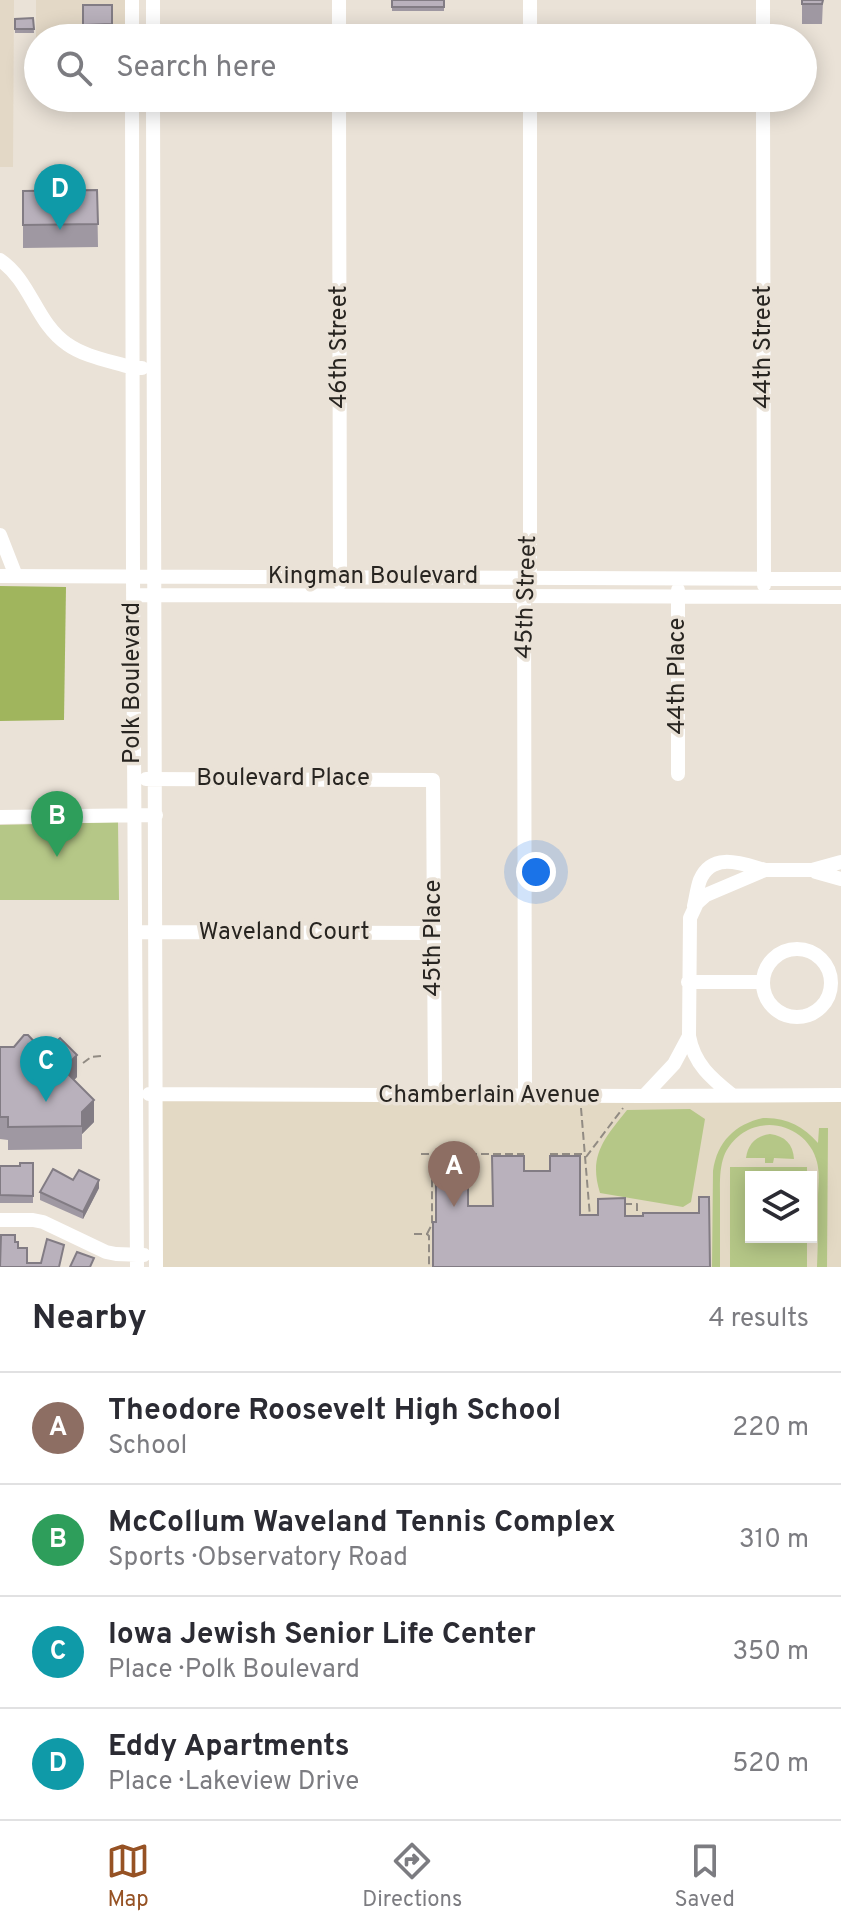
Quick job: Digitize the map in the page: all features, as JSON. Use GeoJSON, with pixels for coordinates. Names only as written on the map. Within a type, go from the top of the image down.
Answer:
{"type":"FeatureCollection","features":[{"type":"Feature","properties":{"kind":"street"},"geometry":{"type":"LineString","coordinates":[[132,0],[132,24]]}},
{"type":"Feature","properties":{"kind":"street"},"geometry":{"type":"LineString","coordinates":[[153,0],[153,24]]}},
{"type":"Feature","properties":{"kind":"street"},"geometry":{"type":"LineString","coordinates":[[339,0],[339,24]]}},
{"type":"Feature","properties":{"kind":"street"},"geometry":{"type":"LineString","coordinates":[[530,0],[530,24]]}},
{"type":"Feature","properties":{"kind":"street"},"geometry":{"type":"LineString","coordinates":[[763,0],[763,24]]}},
{"type":"Feature","properties":{"kind":"street","name":"Polk Boulevard"},"geometry":{"type":"LineString","coordinates":[[132,112],[137,1261]]}},
{"type":"Feature","properties":{"kind":"street","name":"Polk Boulevard"},"geometry":{"type":"LineString","coordinates":[[153,112],[156,1261]]}},
{"type":"Feature","properties":{"kind":"street","name":"46th Street"},"geometry":{"type":"LineString","coordinates":[[339,112],[340,596]]}},
{"type":"Feature","properties":{"kind":"street","name":"45th Street"},"geometry":{"type":"LineString","coordinates":[[525,1096],[524,596],[530,578],[530,112]]}},
{"type":"Feature","properties":{"kind":"street","name":"44th Street"},"geometry":{"type":"LineString","coordinates":[[763,112],[764,597]]}},
{"type":"Feature","properties":{"kind":"street"},"geometry":{"type":"LineString","coordinates":[[133,219],[154,219]]}},
{"type":"Feature","properties":{"kind":"street"},"geometry":{"type":"LineString","coordinates":[[0,260],[20,279],[47,323],[67,345],[133,368],[154,368]]}},
{"type":"Feature","properties":{"kind":"street"},"geometry":{"type":"LineString","coordinates":[[0,535],[16,576]]}},
{"type":"Feature","properties":{"kind":"street","name":"Kingman Boulevard"},"geometry":{"type":"LineString","coordinates":[[0,576],[841,579]]}},
{"type":"Feature","properties":{"kind":"street","name":"44th Place"},"geometry":{"type":"LineString","coordinates":[[678,578],[678,774]]}},
{"type":"Feature","properties":{"kind":"street","name":"Kingman Boulevard"},"geometry":{"type":"LineString","coordinates":[[133,595],[841,597]]}},
{"type":"Feature","properties":{"kind":"street","name":"Boulevard Place"},"geometry":{"type":"LineString","coordinates":[[134,779],[433,780]]}},
{"type":"Feature","properties":{"kind":"street","name":"45th Place"},"geometry":{"type":"LineString","coordinates":[[433,780],[435,1095]]}},
{"type":"Feature","properties":{"kind":"street"},"geometry":{"type":"LineString","coordinates":[[0,817],[156,815]]}},
{"type":"Feature","properties":{"kind":"street"},"geometry":{"type":"LineString","coordinates":[[693,911],[700,881],[706,870],[716,863],[728,861],[765,870],[812,870],[841,862]]}},
{"type":"Feature","properties":{"kind":"street"},"geometry":{"type":"LineString","coordinates":[[732,1095],[696,1060],[689,1036],[690,918],[697,903],[706,895],[765,870]]}},
{"type":"Feature","properties":{"kind":"street"},"geometry":{"type":"LineString","coordinates":[[812,870],[841,879]]}},
{"type":"Feature","properties":{"kind":"street","name":"Waveland Court"},"geometry":{"type":"LineString","coordinates":[[135,932],[434,933]]}},
{"type":"Feature","properties":{"kind":"street"},"geometry":{"type":"LineString","coordinates":[[798,949],[817,955],[836,982],[822,1006],[804,1016],[793,1017],[773,1007],[766,998],[763,982],[767,966],[777,955],[798,949]]}},
{"type":"Feature","properties":{"kind":"street"},"geometry":{"type":"LineString","coordinates":[[688,982],[763,982]]}},
{"type":"Feature","properties":{"kind":"street"},"geometry":{"type":"LineString","coordinates":[[644,1096],[674,1064],[689,1036]]}},
{"type":"Feature","properties":{"kind":"street","name":"Chamberlain Avenue"},"geometry":{"type":"LineString","coordinates":[[136,1094],[841,1095]]}},
{"type":"Feature","properties":{"kind":"street"},"geometry":{"type":"LineString","coordinates":[[0,1220],[43,1222],[106,1252],[137,1261],[156,1261]]}},
{"type":"Feature","properties":{"kind":"path"},"geometry":{"type":"LineString","coordinates":[[83,1063],[91,1057],[102,1056]]}},
{"type":"Feature","properties":{"kind":"path"},"geometry":{"type":"LineString","coordinates":[[581,1107],[591,1223]]}},
{"type":"Feature","properties":{"kind":"path"},"geometry":{"type":"LineString","coordinates":[[586,1155],[624,1107]]}},
{"type":"Feature","properties":{"kind":"path"},"geometry":{"type":"LineString","coordinates":[[421,1154],[524,1154]]}},
{"type":"Feature","properties":{"kind":"path"},"geometry":{"type":"LineString","coordinates":[[427,1234],[432,1224],[432,1154]]}},
{"type":"Feature","properties":{"kind":"path"},"geometry":{"type":"LineString","coordinates":[[550,1154],[586,1155]]}},
{"type":"Feature","properties":{"kind":"path"},"geometry":{"type":"LineString","coordinates":[[564,1154],[564,1164]]}},
{"type":"Feature","properties":{"kind":"path"},"geometry":{"type":"LineString","coordinates":[[621,1204],[637,1204],[637,1224]]}},
{"type":"Feature","properties":{"kind":"path"},"geometry":{"type":"LineString","coordinates":[[414,1234],[427,1234]]}},
{"type":"Feature","properties":{"kind":"path"},"geometry":{"type":"LineString","coordinates":[[427,1234],[432,1252],[429,1267]]}},
{"type":"Feature","properties":{"kind":"shaded area"},"geometry":{"type":"Polygon","coordinates":[[[0,0],[14,0],[13,167],[0,167],[0,0]]]}},
{"type":"Feature","properties":{"kind":"shaded area"},"geometry":{"type":"Polygon","coordinates":[[[36,0],[126,0],[127,24],[36,24],[36,0]]]}},
{"type":"Feature","properties":{"kind":"shaded area"},"geometry":{"type":"Polygon","coordinates":[[[157,1095],[841,1095],[841,1267],[156,1267],[157,1095]]]}},
{"type":"Feature","properties":{"kind":"green space"},"geometry":{"type":"Polygon","coordinates":[[[0,586],[66,587],[64,720],[0,721],[0,586]]]}},
{"type":"Feature","properties":{"kind":"green space"},"geometry":{"type":"Polygon","coordinates":[[[118,822],[119,900],[0,900],[0,825],[118,822]]]}},
{"type":"Feature","properties":{"kind":"green space"},"geometry":{"type":"Polygon","coordinates":[[[690,1109],[705,1119],[691,1202],[683,1207],[600,1193],[597,1157],[627,1110],[690,1109]]]}},
{"type":"Feature","properties":{"kind":"green space"},"geometry":{"type":"Polygon","coordinates":[[[763,1118],[794,1124],[818,1143],[819,1128],[828,1128],[827,1267],[817,1267],[819,1176],[814,1153],[796,1133],[769,1125],[738,1136],[724,1156],[720,1178],[720,1267],[712,1267],[715,1161],[729,1136],[744,1125],[763,1118]]]}},
{"type":"Feature","properties":{"kind":"green space"},"geometry":{"type":"Polygon","coordinates":[[[770,1134],[787,1142],[794,1159],[774,1158],[773,1163],[765,1163],[765,1158],[746,1158],[754,1142],[770,1134]]]}},
{"type":"Feature","properties":{"kind":"green space"},"geometry":{"type":"Polygon","coordinates":[[[730,1167],[807,1167],[807,1171],[745,1171],[745,1243],[807,1243],[807,1267],[730,1267],[730,1167]]]}},
{"type":"Feature","properties":{"kind":"building"},"geometry":{"type":"Polygon","coordinates":[[[392,0],[444,0],[444,7],[392,7],[392,0]]]}},
{"type":"Feature","properties":{"kind":"building"},"geometry":{"type":"Polygon","coordinates":[[[802,0],[823,0],[822,4],[802,4],[802,0]]]}},
{"type":"Feature","properties":{"kind":"building"},"geometry":{"type":"Polygon","coordinates":[[[83,5],[112,5],[112,24],[83,24],[83,5]]]}},
{"type":"Feature","properties":{"kind":"building"},"geometry":{"type":"Polygon","coordinates":[[[33,18],[34,24],[24,24],[24,29],[15,29],[15,19],[33,18]]]}},
{"type":"Feature","properties":{"kind":"building"},"geometry":{"type":"Polygon","coordinates":[[[97,190],[98,224],[23,225],[23,191],[97,190]]]}},
{"type":"Feature","properties":{"kind":"building"},"geometry":{"type":"Polygon","coordinates":[[[24,1035],[28,1035],[44,1052],[60,1038],[77,1055],[63,1069],[94,1100],[82,1112],[82,1126],[8,1127],[8,1117],[0,1117],[0,1047],[14,1047],[24,1035]]]}},
{"type":"Feature","properties":{"kind":"building"},"geometry":{"type":"Polygon","coordinates":[[[468,1156],[468,1206],[493,1206],[492,1156],[524,1156],[524,1171],[550,1171],[550,1156],[580,1156],[580,1215],[598,1215],[598,1199],[625,1198],[625,1216],[699,1213],[699,1197],[709,1197],[710,1267],[433,1267],[436,1157],[468,1156]]]}},
{"type":"Feature","properties":{"kind":"building"},"geometry":{"type":"Polygon","coordinates":[[[20,1163],[33,1163],[33,1196],[0,1195],[0,1166],[20,1166],[20,1163]]]}},
{"type":"Feature","properties":{"kind":"building"},"geometry":{"type":"Polygon","coordinates":[[[53,1169],[73,1180],[79,1170],[99,1180],[83,1212],[40,1192],[53,1169]]]}},
{"type":"Feature","properties":{"kind":"building"},"geometry":{"type":"Polygon","coordinates":[[[1,1235],[15,1235],[18,1248],[27,1248],[27,1263],[41,1263],[47,1239],[64,1245],[59,1267],[0,1267],[1,1235]]]}},
{"type":"Feature","properties":{"kind":"building"},"geometry":{"type":"Polygon","coordinates":[[[77,1252],[94,1258],[90,1267],[70,1267],[77,1252]]]}},
{"type":"Feature","properties":{"kind":"place","name":"Eddy Apartments"},"geometry":{"type":"Point","coordinates":[60,230]}},
{"type":"Feature","properties":{"kind":"place","name":"McCollum Waveland Tennis Complex"},"geometry":{"type":"Point","coordinates":[57,857]}},
{"type":"Feature","properties":{"kind":"place","name":"Iowa Jewish Senior Life Center"},"geometry":{"type":"Point","coordinates":[46,1102]}},
{"type":"Feature","properties":{"kind":"place","name":"Theodore Roosevelt High School"},"geometry":{"type":"Point","coordinates":[454,1207]}}]}
